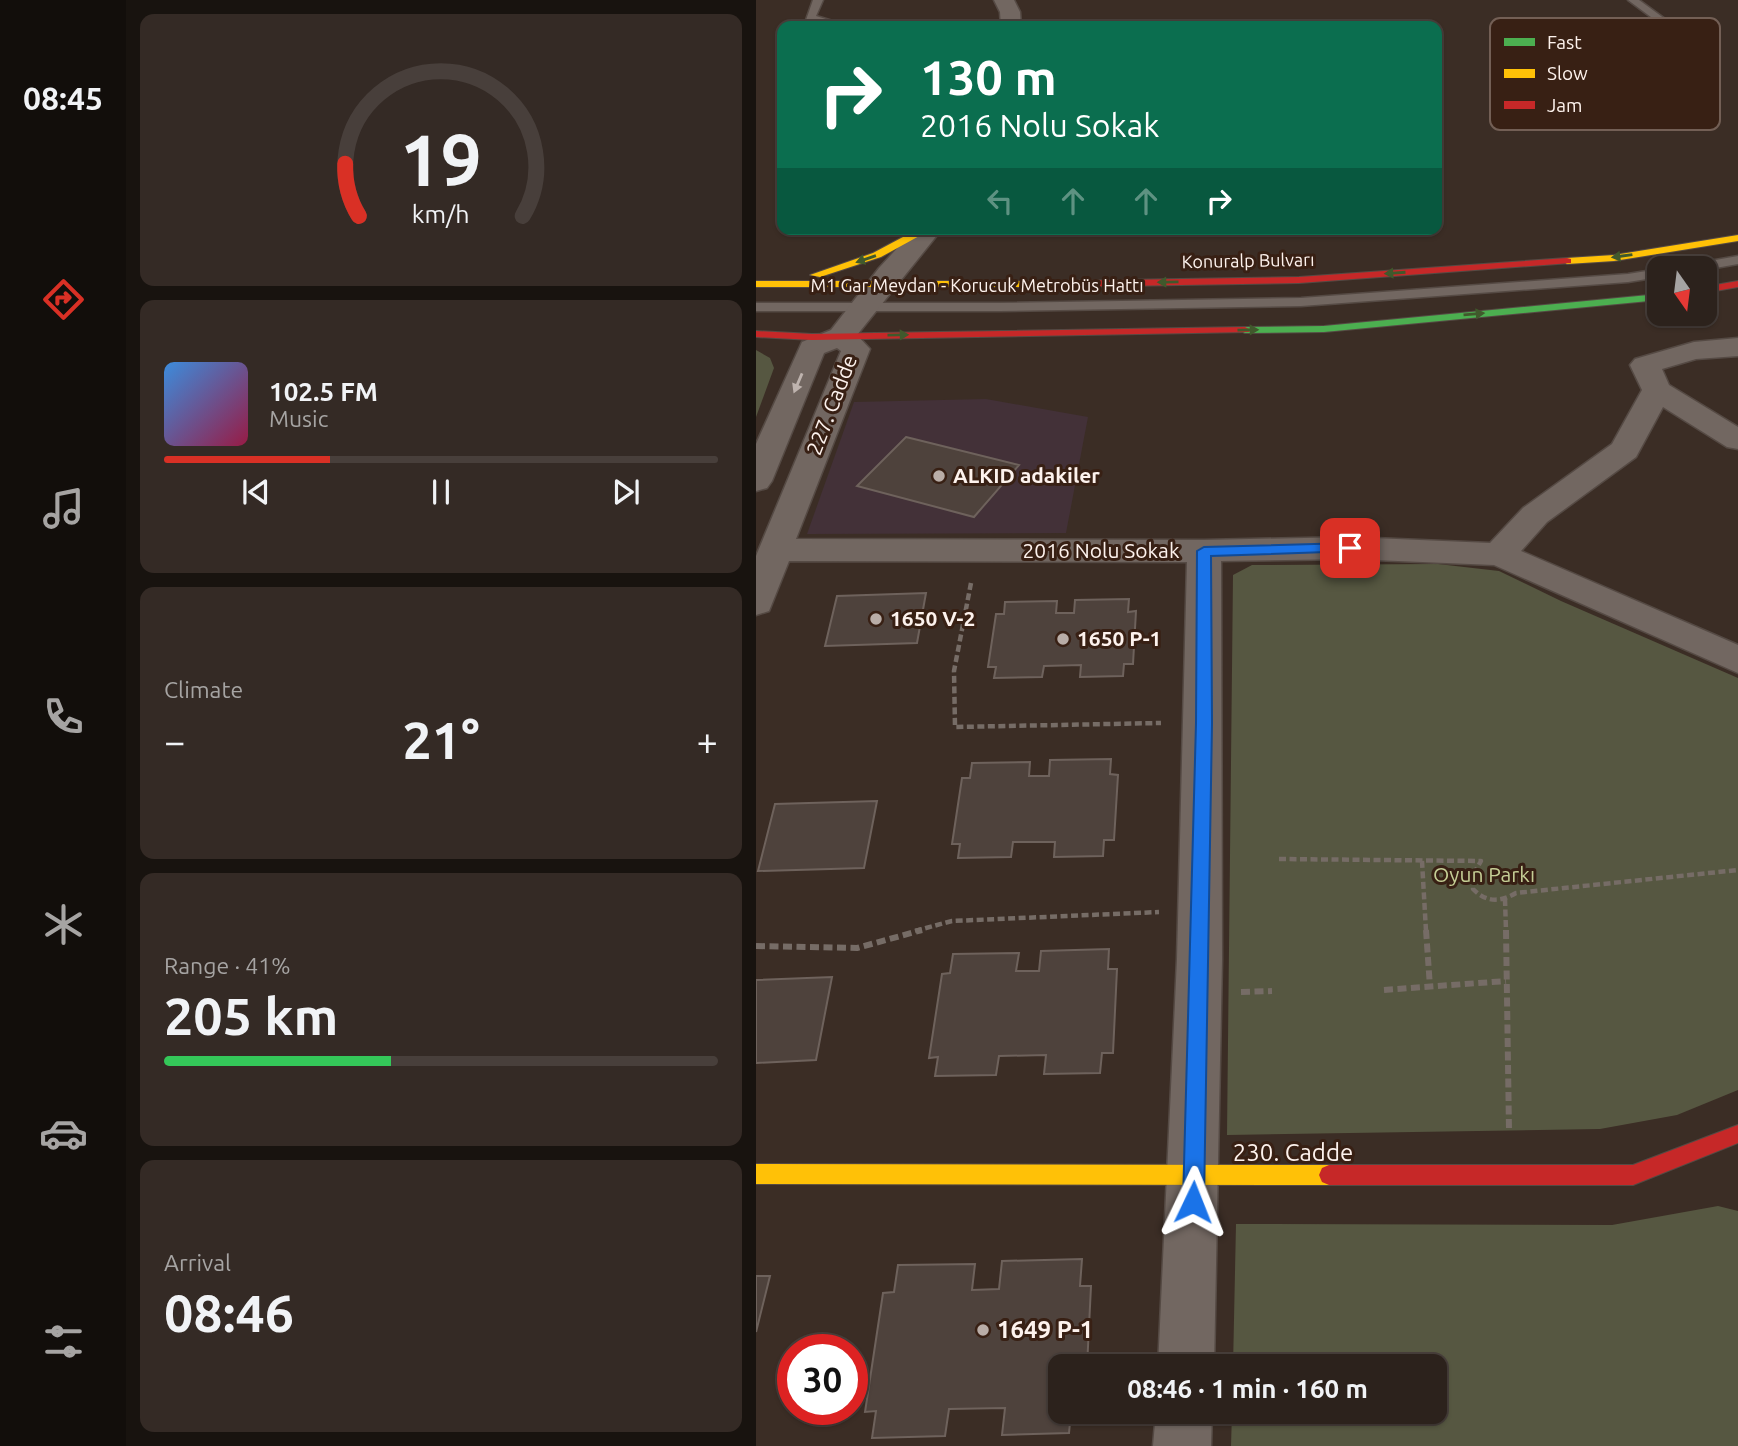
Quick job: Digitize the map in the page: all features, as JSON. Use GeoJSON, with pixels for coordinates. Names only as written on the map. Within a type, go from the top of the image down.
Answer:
{"type":"FeatureCollection","features":[{"type":"Feature","properties":{"kind":"main road"},"geometry":{"type":"LineString","coordinates":[[788,285],[877,255],[916,235]]}},
{"type":"Feature","properties":{"kind":"main road","name":"Konuralp Bulvarı"},"geometry":{"type":"LineString","coordinates":[[756,284],[1299,280],[1614,258],[1738,238]]}},
{"type":"Feature","properties":{"kind":"main road"},"geometry":{"type":"LineString","coordinates":[[1717,288],[1738,284]]}},
{"type":"Feature","properties":{"kind":"main road"},"geometry":{"type":"LineString","coordinates":[[756,334],[841,336],[1324,329],[1647,298]]}},
{"type":"Feature","properties":{"kind":"main road","name":"230. Cadde"},"geometry":{"type":"LineString","coordinates":[[756,1174],[1510,1177],[1633,1175],[1738,1134]]}},
{"type":"Feature","properties":{"kind":"street"},"geometry":{"type":"LineString","coordinates":[[1004,0],[1010,12],[1011,21]]}},
{"type":"Feature","properties":{"kind":"street"},"geometry":{"type":"LineString","coordinates":[[841,336],[923,235]]}},
{"type":"Feature","properties":{"kind":"street","name":"227. Cadde"},"geometry":{"type":"LineString","coordinates":[[756,481],[812,348],[841,336],[856,349],[793,502],[756,603]]}},
{"type":"Feature","properties":{"kind":"street"},"geometry":{"type":"LineString","coordinates":[[1738,347],[1694,351],[1645,365],[1657,390],[1738,440]]}},
{"type":"Feature","properties":{"kind":"street"},"geometry":{"type":"LineString","coordinates":[[1499,554],[1535,515],[1625,450],[1657,390]]}},
{"type":"Feature","properties":{"kind":"street"},"geometry":{"type":"LineString","coordinates":[[756,502],[793,502]]}},
{"type":"Feature","properties":{"kind":"street","name":"2016 Nolu Sokak"},"geometry":{"type":"LineString","coordinates":[[777,550],[1204,551],[1350,548],[1499,554],[1738,660]]}},
{"type":"Feature","properties":{"kind":"street"},"geometry":{"type":"LineString","coordinates":[[1187,1354],[1195,1175],[1204,723],[1204,551]]}},
{"type":"Feature","properties":{"kind":"street"},"geometry":{"type":"LineString","coordinates":[[1182,1446],[1183,1424]]}},
{"type":"Feature","properties":{"kind":"lane"},"geometry":{"type":"LineString","coordinates":[[818,0],[810,18],[823,21]]}},
{"type":"Feature","properties":{"kind":"lane"},"geometry":{"type":"LineString","coordinates":[[1633,0],[1658,18]]}},
{"type":"Feature","properties":{"kind":"lane"},"geometry":{"type":"LineString","coordinates":[[1717,264],[1738,260]]}},
{"type":"Feature","properties":{"kind":"lane","name":"M1 Gar Meydan - Korucuk Metrobüs Hattı"},"geometry":{"type":"LineString","coordinates":[[756,307],[1300,302],[1647,275]]}},
{"type":"Feature","properties":{"kind":"path"},"geometry":{"type":"LineString","coordinates":[[978,551],[954,671],[956,727],[1204,723]]}},
{"type":"Feature","properties":{"kind":"path"},"geometry":{"type":"LineString","coordinates":[[1279,859],[1481,862],[1473,875],[1473,888],[1486,900],[1506,900],[1516,893],[1738,870]]}},
{"type":"Feature","properties":{"kind":"path"},"geometry":{"type":"LineString","coordinates":[[1422,862],[1430,987]]}},
{"type":"Feature","properties":{"kind":"path"},"geometry":{"type":"LineString","coordinates":[[1506,900],[1510,1177]]}},
{"type":"Feature","properties":{"kind":"path"},"geometry":{"type":"LineString","coordinates":[[756,946],[857,948],[952,921],[1199,911]]}},
{"type":"Feature","properties":{"kind":"path"},"geometry":{"type":"LineString","coordinates":[[1384,990],[1506,981]]}},
{"type":"Feature","properties":{"kind":"shaded area"},"geometry":{"type":"Polygon","coordinates":[[[986,399],[1088,417],[1066,533],[807,534],[854,402],[986,399]]]}},
{"type":"Feature","properties":{"kind":"green space"},"geometry":{"type":"Polygon","coordinates":[[[756,350],[770,358],[774,368],[756,417],[756,350]]]}},
{"type":"Feature","properties":{"kind":"green space","name":"Oyun Parkı"},"geometry":{"type":"Polygon","coordinates":[[[1438,564],[1499,571],[1738,678],[1738,1090],[1677,1115],[1600,1129],[1227,1135],[1233,575],[1252,565],[1438,564]]]}},
{"type":"Feature","properties":{"kind":"green space"},"geometry":{"type":"Polygon","coordinates":[[[1718,1206],[1738,1211],[1738,1446],[1231,1446],[1232,1424],[1447,1424],[1447,1354],[1233,1354],[1236,1224],[1612,1225],[1718,1206]]]}},
{"type":"Feature","properties":{"kind":"building","name":"ALKID adakiler"},"geometry":{"type":"Polygon","coordinates":[[[906,437],[1019,465],[974,517],[857,486],[906,437]]]}},
{"type":"Feature","properties":{"kind":"building","name":"1650 V-2"},"geometry":{"type":"Polygon","coordinates":[[[926,593],[917,643],[825,646],[837,596],[926,593]]]}},
{"type":"Feature","properties":{"kind":"building","name":"1650 P-1"},"geometry":{"type":"Polygon","coordinates":[[[1129,599],[1128,612],[1136,611],[1133,664],[1124,664],[1123,676],[1080,677],[1081,665],[1044,666],[1042,677],[994,678],[996,667],[988,667],[996,614],[1004,614],[1005,602],[1057,601],[1056,613],[1074,613],[1075,600],[1129,599]]]}},
{"type":"Feature","properties":{"kind":"building"},"geometry":{"type":"Polygon","coordinates":[[[1111,759],[1110,774],[1118,775],[1114,840],[1104,840],[1103,856],[1054,857],[1055,842],[1013,842],[1011,857],[958,858],[960,844],[952,844],[962,778],[970,778],[972,763],[1030,762],[1029,776],[1049,776],[1050,760],[1111,759]]]}},
{"type":"Feature","properties":{"kind":"building"},"geometry":{"type":"Polygon","coordinates":[[[877,801],[864,868],[758,871],[775,804],[877,801]]]}},
{"type":"Feature","properties":{"kind":"building"},"geometry":{"type":"Polygon","coordinates":[[[1109,949],[1108,969],[1117,969],[1113,1053],[1102,1053],[1100,1073],[1044,1074],[1046,1055],[999,1056],[996,1075],[935,1076],[938,1057],[929,1058],[942,974],[950,973],[953,954],[1019,953],[1016,971],[1039,971],[1041,951],[1109,949]]]}},
{"type":"Feature","properties":{"kind":"building"},"geometry":{"type":"Polygon","coordinates":[[[832,977],[816,1060],[756,1063],[756,980],[832,977]]]}},
{"type":"Feature","properties":{"kind":"building","name":"1649 P-1"},"geometry":{"type":"Polygon","coordinates":[[[1082,1259],[1080,1286],[1091,1286],[1088,1354],[1048,1354],[1048,1424],[1070,1424],[1069,1433],[1002,1435],[1005,1408],[949,1409],[945,1436],[872,1438],[876,1411],[868,1412],[868,1392],[883,1293],[894,1292],[898,1265],[975,1264],[972,1290],[999,1289],[1002,1261],[1082,1259]]]}},
{"type":"Feature","properties":{"kind":"building"},"geometry":{"type":"Polygon","coordinates":[[[756,1276],[770,1276],[756,1332],[756,1276]]]}},
{"type":"Feature","properties":{"kind":"traffic: fast"},"geometry":{"type":"LineString","coordinates":[[1245,330],[1324,329],[1647,298]]}},
{"type":"Feature","properties":{"kind":"traffic: slow"},"geometry":{"type":"LineString","coordinates":[[816,275],[877,255],[915,235]]}},
{"type":"Feature","properties":{"kind":"traffic: slow"},"geometry":{"type":"LineString","coordinates":[[1567,261],[1614,258],[1738,238]]}},
{"type":"Feature","properties":{"kind":"traffic: slow"},"geometry":{"type":"LineString","coordinates":[[756,284],[1059,284]]}},
{"type":"Feature","properties":{"kind":"traffic: slow"},"geometry":{"type":"LineString","coordinates":[[756,1174],[1329,1175]]}},
{"type":"Feature","properties":{"kind":"traffic: jam"},"geometry":{"type":"LineString","coordinates":[[1059,284],[1299,280],[1567,261]]}},
{"type":"Feature","properties":{"kind":"traffic: jam"},"geometry":{"type":"LineString","coordinates":[[1717,288],[1738,284]]}},
{"type":"Feature","properties":{"kind":"traffic: jam"},"geometry":{"type":"LineString","coordinates":[[756,334],[812,337],[1245,330]]}},
{"type":"Feature","properties":{"kind":"traffic: jam"},"geometry":{"type":"LineString","coordinates":[[1329,1175],[1633,1175],[1738,1134]]}},
{"type":"Feature","properties":{"kind":"place","name":"ALKID adakiler"},"geometry":{"type":"Point","coordinates":[939,476]}},
{"type":"Feature","properties":{"kind":"place","name":"1650 V-2"},"geometry":{"type":"Point","coordinates":[876,619]}},
{"type":"Feature","properties":{"kind":"place","name":"1650 P-1"},"geometry":{"type":"Point","coordinates":[1063,639]}},
{"type":"Feature","properties":{"kind":"place","name":"1649 P-1"},"geometry":{"type":"Point","coordinates":[983,1330]}},
{"type":"Feature","properties":{"kind":"route"},"geometry":{"type":"LineString","coordinates":[[1193,1202],[1204,723],[1204,551],[1350,548]]}}]}
